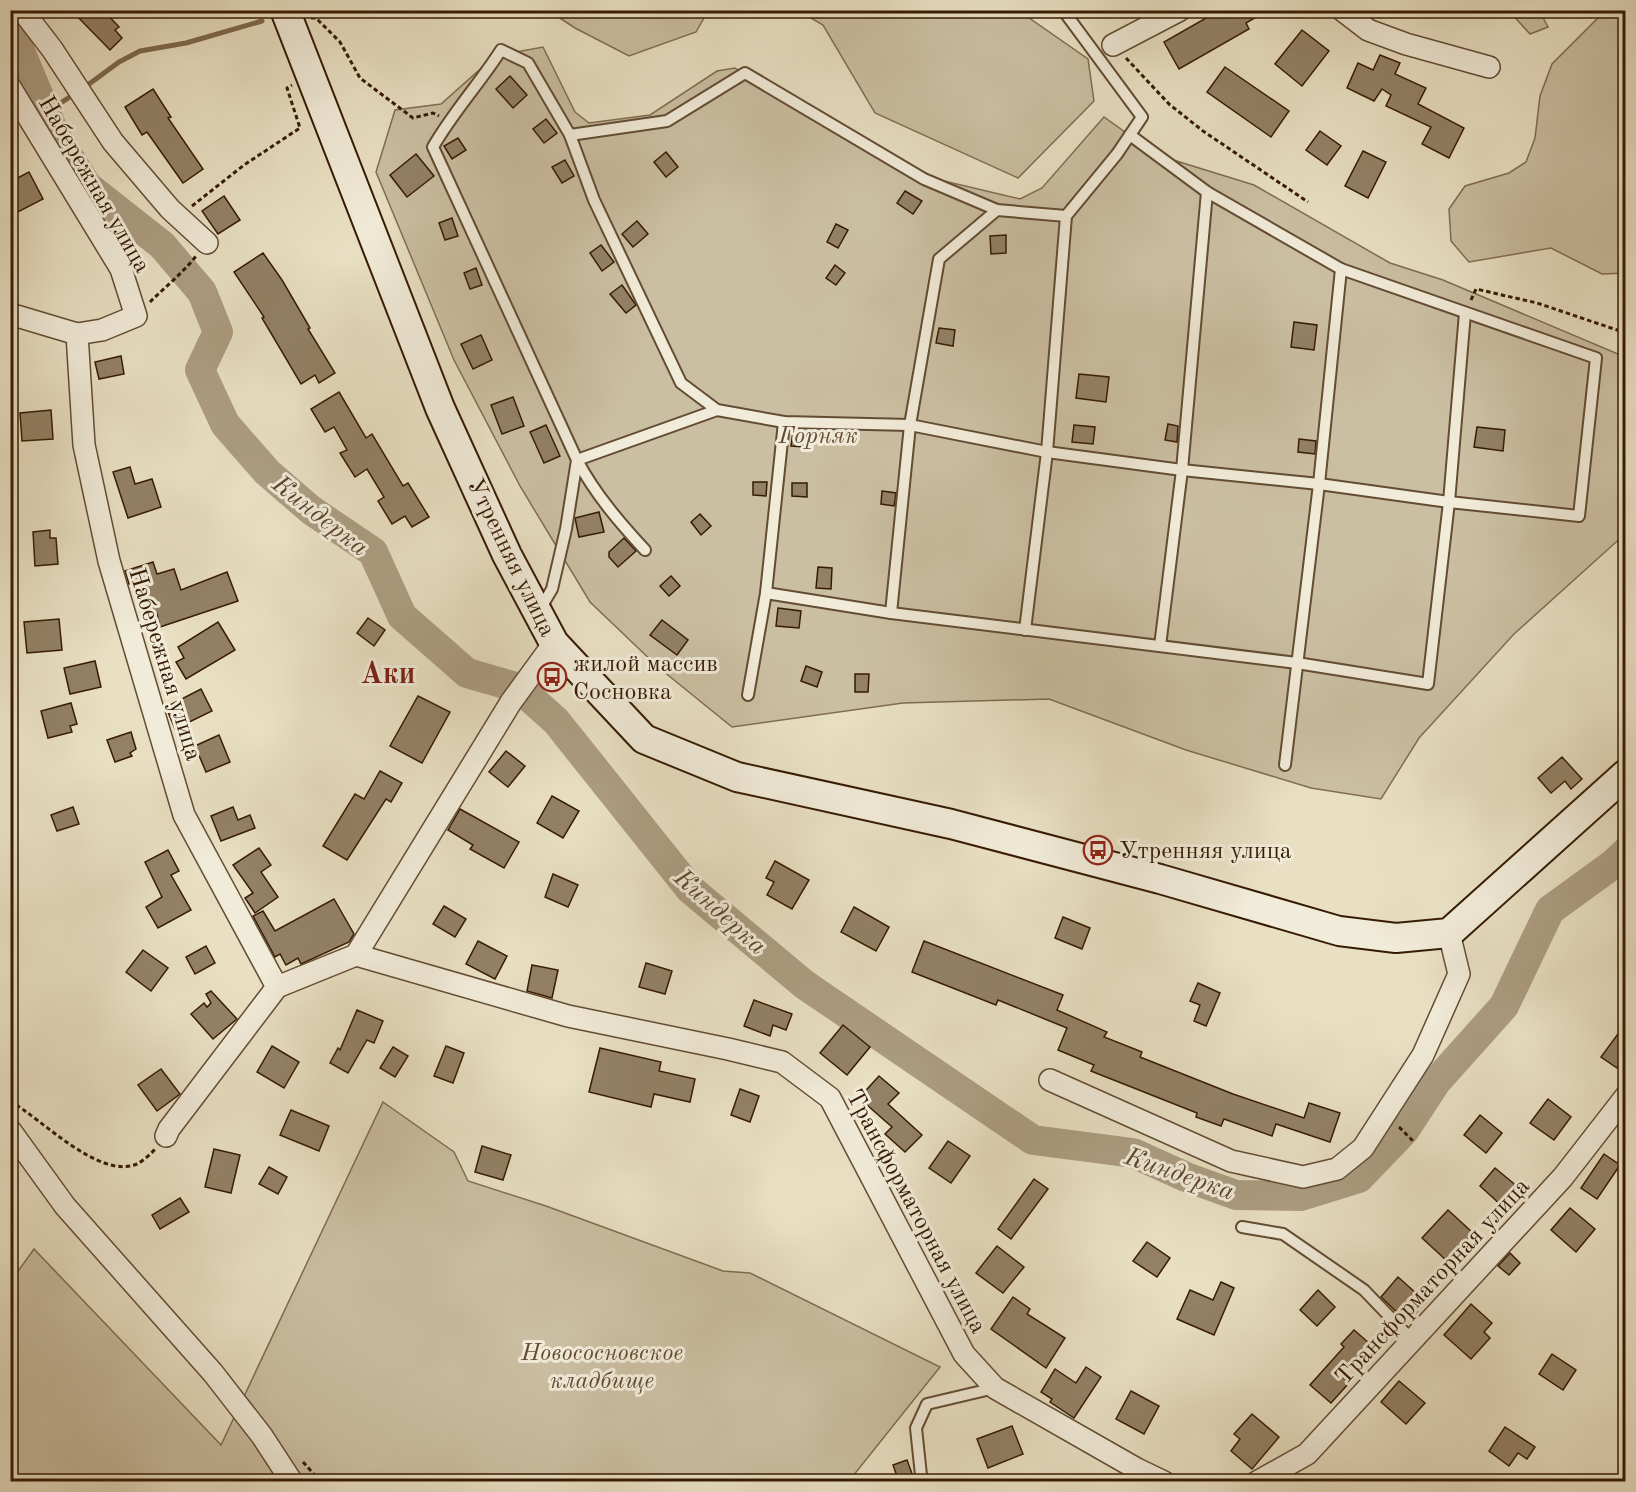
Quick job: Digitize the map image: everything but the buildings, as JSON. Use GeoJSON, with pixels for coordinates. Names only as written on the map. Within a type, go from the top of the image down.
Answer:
{"type":"FeatureCollection","features":[{"type":"Feature","properties":{"kind":"street"},"geometry":{"type":"LineString","coordinates":[[22,10],[113,142],[179,217],[207,243]]}},
{"type":"Feature","properties":{"kind":"street"},"geometry":{"type":"LineString","coordinates":[[1113,45],[1180,10]]}},
{"type":"Feature","properties":{"kind":"street"},"geometry":{"type":"LineString","coordinates":[[1341,10],[1368,30],[1406,44],[1489,67]]}},
{"type":"Feature","properties":{"kind":"street","name":"Утренняя улица"},"geometry":{"type":"LineString","coordinates":[[287,15],[440,408],[507,555],[554,644],[644,739],[737,777],[951,824],[1160,879],[1339,931],[1396,938],[1449,933]]}},
{"type":"Feature","properties":{"kind":"street","name":"Набережная улица"},"geometry":{"type":"LineString","coordinates":[[10,87],[121,270],[136,316]]}},
{"type":"Feature","properties":{"kind":"street"},"geometry":{"type":"LineString","coordinates":[[10,314],[77,334],[102,330],[136,316]]}},
{"type":"Feature","properties":{"kind":"street","name":"Набережная улица"},"geometry":{"type":"LineString","coordinates":[[77,334],[84,446],[109,561],[184,815],[277,987]]}},
{"type":"Feature","properties":{"kind":"street"},"geometry":{"type":"LineString","coordinates":[[166,1136],[277,987],[356,955],[511,702],[554,644]]}},
{"type":"Feature","properties":{"kind":"street"},"geometry":{"type":"LineString","coordinates":[[1050,1080],[1231,1161],[1302,1177],[1337,1169],[1363,1148],[1424,1054],[1460,974],[1449,933],[1626,774]]}},
{"type":"Feature","properties":{"kind":"street","name":"Трансформаторная улица"},"geometry":{"type":"LineString","coordinates":[[356,955],[568,1016],[728,1048],[782,1062],[830,1098],[964,1354],[995,1389],[1137,1475],[1164,1482]]}},
{"type":"Feature","properties":{"kind":"street","name":"Трансформаторная улица"},"geometry":{"type":"LineString","coordinates":[[1257,1482],[1307,1454],[1563,1177],[1626,1096]]}},
{"type":"Feature","properties":{"kind":"street"},"geometry":{"type":"LineString","coordinates":[[10,1130],[65,1206],[213,1373],[262,1436],[292,1482]]}},
{"type":"Feature","properties":{"kind":"lane"},"geometry":{"type":"LineString","coordinates":[[1024,630],[1047,452],[1066,216],[1117,154],[1142,117],[1063,10]]}},
{"type":"Feature","properties":{"kind":"lane"},"geometry":{"type":"LineString","coordinates":[[645,550],[621,525],[587,479],[577,460],[433,147],[448,121],[488,71],[501,50],[528,63],[570,135],[594,200],[681,383],[717,410],[784,422],[910,425],[1047,452],[1580,516],[1596,358],[1341,269],[1207,192],[1130,135]]}},
{"type":"Feature","properties":{"kind":"lane"},"geometry":{"type":"LineString","coordinates":[[570,135],[667,121],[746,73],[924,179],[997,210],[1066,216]]}},
{"type":"Feature","properties":{"kind":"lane"},"geometry":{"type":"LineString","coordinates":[[1160,646],[1182,470],[1207,192]]}},
{"type":"Feature","properties":{"kind":"lane"},"geometry":{"type":"LineString","coordinates":[[891,613],[910,425],[939,259],[997,210]]}},
{"type":"Feature","properties":{"kind":"lane"},"geometry":{"type":"LineString","coordinates":[[1285,765],[1319,484],[1341,269]]}},
{"type":"Feature","properties":{"kind":"lane"},"geometry":{"type":"LineString","coordinates":[[766,593],[891,613],[1297,663],[1428,684],[1449,502],[1465,313]]}},
{"type":"Feature","properties":{"kind":"lane"},"geometry":{"type":"LineString","coordinates":[[577,460],[717,410]]}},
{"type":"Feature","properties":{"kind":"lane"},"geometry":{"type":"LineString","coordinates":[[748,695],[766,593],[784,422]]}},
{"type":"Feature","properties":{"kind":"lane"},"geometry":{"type":"LineString","coordinates":[[537,615],[552,589],[566,529],[577,460]]}},
{"type":"Feature","properties":{"kind":"lane"},"geometry":{"type":"LineString","coordinates":[[1242,1227],[1283,1234],[1364,1290],[1412,1340]]}},
{"type":"Feature","properties":{"kind":"lane"},"geometry":{"type":"LineString","coordinates":[[921,1475],[916,1428],[927,1404],[995,1389]]}},
{"type":"Feature","properties":{"kind":"path"},"geometry":{"type":"LineString","coordinates":[[287,15],[316,18],[340,42],[360,78],[413,118],[433,113],[448,121]]}},
{"type":"Feature","properties":{"kind":"path"},"geometry":{"type":"LineString","coordinates":[[1113,45],[1169,104],[1203,131],[1308,202]]}},
{"type":"Feature","properties":{"kind":"path"},"geometry":{"type":"LineString","coordinates":[[179,217],[244,165],[300,128],[287,88],[311,76]]}},
{"type":"Feature","properties":{"kind":"path"},"geometry":{"type":"LineString","coordinates":[[136,316],[171,280],[188,267]]}},
{"type":"Feature","properties":{"kind":"path"},"geometry":{"type":"LineString","coordinates":[[1465,313],[1476,289],[1537,303],[1626,333]]}},
{"type":"Feature","properties":{"kind":"path"},"geometry":{"type":"LineString","coordinates":[[10,1101],[70,1146],[116,1167],[137,1164],[154,1151],[166,1136]]}},
{"type":"Feature","properties":{"kind":"green space"},"geometry":{"type":"Polygon","coordinates":[[[1606,10],[1625,11],[1625,273],[1602,274],[1551,248],[1469,262],[1451,241],[1449,209],[1465,186],[1509,173],[1526,162],[1535,138],[1540,96],[1552,64],[1606,10]]]}},
{"type":"Feature","properties":{"kind":"green space"},"geometry":{"type":"Polygon","coordinates":[[[549,11],[708,11],[696,32],[629,56],[575,28],[549,11]]]}},
{"type":"Feature","properties":{"kind":"green space"},"geometry":{"type":"Polygon","coordinates":[[[799,11],[1019,11],[1088,59],[1094,101],[1018,178],[875,113],[823,25],[799,11]]]}},
{"type":"Feature","properties":{"kind":"green space"},"geometry":{"type":"Polygon","coordinates":[[[1509,11],[1540,12],[1548,27],[1530,34],[1509,11]]]}},
{"type":"Feature","properties":{"kind":"green space","name":"Горняк"},"geometry":{"type":"Polygon","coordinates":[[[543,47],[575,112],[589,123],[650,115],[717,71],[735,68],[807,115],[906,172],[1020,199],[1042,188],[1104,117],[1157,155],[1254,185],[1390,263],[1443,280],[1625,357],[1625,534],[1514,634],[1419,738],[1381,799],[1311,788],[1186,750],[1049,699],[903,703],[732,727],[658,667],[590,602],[520,486],[454,360],[376,172],[395,110],[441,104],[495,56],[543,47]]]}},
{"type":"Feature","properties":{"kind":"green space","name":"Новососновское кладбище"},"geometry":{"type":"Polygon","coordinates":[[[383,1102],[454,1152],[468,1181],[546,1206],[723,1271],[750,1273],[940,1367],[849,1481],[11,1482],[11,1281],[34,1249],[221,1445],[383,1102]]]}},
{"type":"Feature","properties":{"kind":"waterway"},"geometry":{"type":"LineString","coordinates":[[85,87],[119,62],[140,51],[186,43],[262,21]]}},
{"type":"Feature","properties":{"kind":"waterway","name":"Киндерка"},"geometry":{"type":"LineString","coordinates":[[10,27],[55,135],[87,186],[162,245],[202,292],[218,332],[200,370],[225,424],[267,472],[311,510],[373,552],[402,616],[467,673],[519,688],[556,721],[690,889],[805,985],[1033,1140],[1133,1153],[1186,1177],[1236,1195],[1301,1196],[1359,1178],[1404,1131],[1436,1082],[1504,1006],[1550,910],[1612,865],[1626,852]]}},
{"type":"Feature","properties":{"kind":"waterway"},"geometry":{"type":"LineString","coordinates":[[46,113],[74,94]]}},
{"type":"Feature","properties":{"kind":"place","name":"жилой массив Сосновка"},"geometry":{"type":"Point","coordinates":[552,677]}},
{"type":"Feature","properties":{"kind":"place","name":"Утренняя улица"},"geometry":{"type":"Point","coordinates":[1098,850]}},
{"type":"Feature","properties":{"kind":"district","name":"Аки"},"geometry":{"type":"Point","coordinates":[388,673]}}]}
